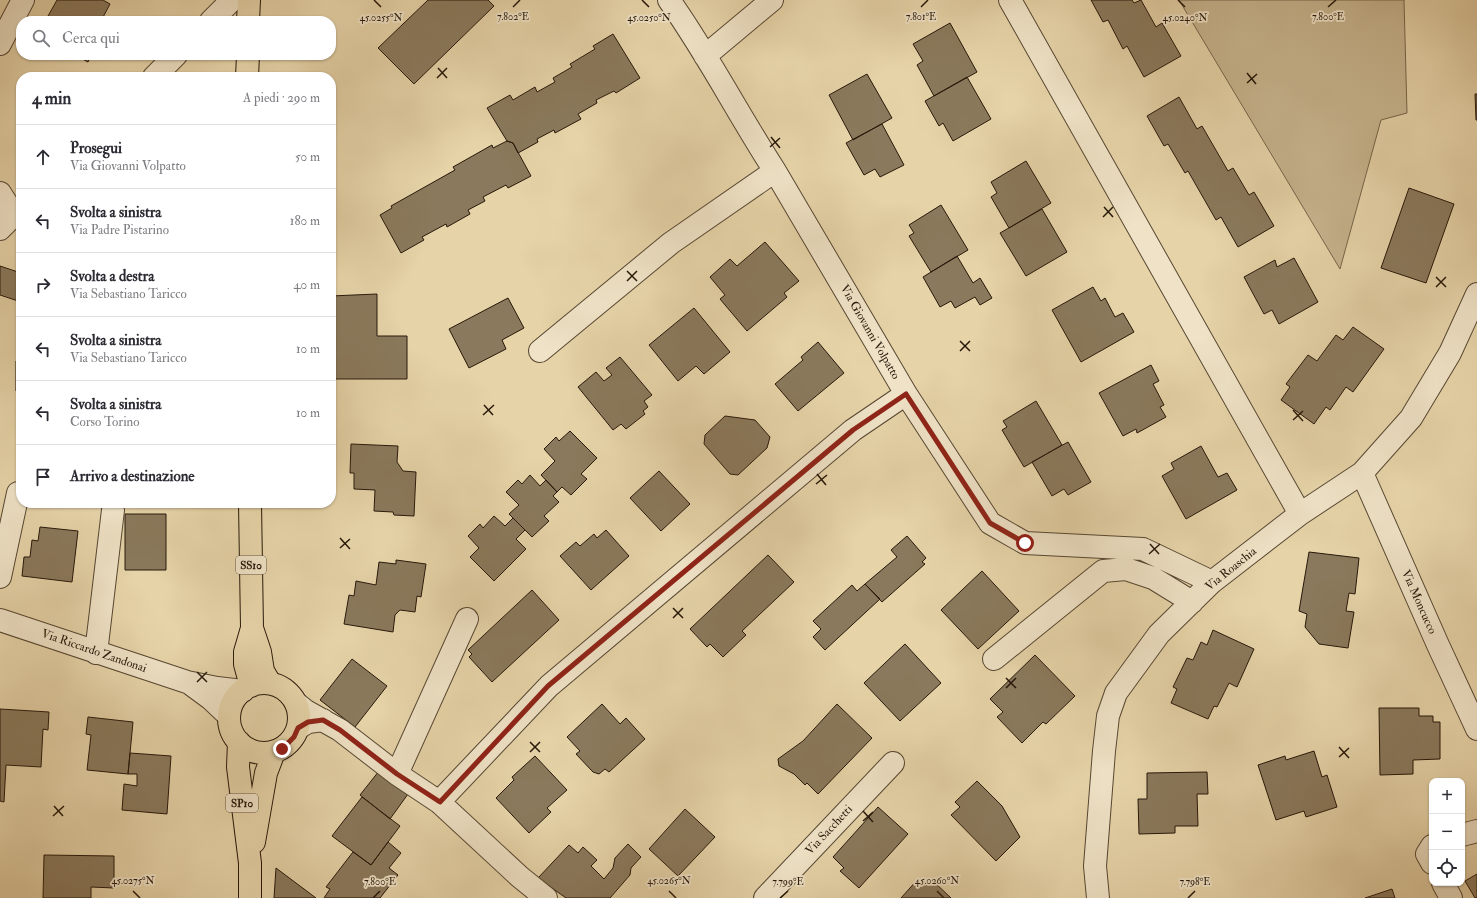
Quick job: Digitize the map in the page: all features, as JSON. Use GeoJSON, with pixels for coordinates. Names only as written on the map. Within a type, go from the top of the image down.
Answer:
{"type":"FeatureCollection","features":[{"type":"Feature","properties":{"kind":"main road"},"geometry":{"type":"LineString","coordinates":[[248,16],[249,0]]}},
{"type":"Feature","properties":{"kind":"main road"},"geometry":{"type":"LineString","coordinates":[[247,72],[248,60]]}},
{"type":"Feature","properties":{"kind":"main road","name":"SS10"},"geometry":{"type":"LineString","coordinates":[[250,508],[252,628],[245,652],[245,664],[254,687]]}},
{"type":"Feature","properties":{"kind":"main road"},"geometry":{"type":"LineString","coordinates":[[254,687],[280,687],[289,694],[296,703],[299,711],[298,728],[294,737],[282,749],[274,752],[255,752],[246,748],[233,734],[229,716],[234,702],[254,687]]}},
{"type":"Feature","properties":{"kind":"main road","name":"SP10"},"geometry":{"type":"LineString","coordinates":[[239,742],[238,767],[250,863]]}},
{"type":"Feature","properties":{"kind":"main road","name":"SP10"},"geometry":{"type":"LineString","coordinates":[[250,863],[266,773],[274,752]]}},
{"type":"Feature","properties":{"kind":"main road"},"geometry":{"type":"LineString","coordinates":[[250,863],[250,898]]}},
{"type":"Feature","properties":{"kind":"street"},"geometry":{"type":"LineString","coordinates":[[0,44],[23,0]]}},
{"type":"Feature","properties":{"kind":"street"},"geometry":{"type":"LineString","coordinates":[[216,16],[232,0]]}},
{"type":"Feature","properties":{"kind":"street","name":"Via Giovanni Volpatto"},"geometry":{"type":"LineString","coordinates":[[669,0],[688,26],[906,394],[990,523],[1025,543],[1143,549],[1212,582]]}},
{"type":"Feature","properties":{"kind":"street"},"geometry":{"type":"LineString","coordinates":[[705,56],[772,0]]}},
{"type":"Feature","properties":{"kind":"street"},"geometry":{"type":"LineString","coordinates":[[1010,0],[1300,514]]}},
{"type":"Feature","properties":{"kind":"street"},"geometry":{"type":"LineString","coordinates":[[159,72],[171,60]]}},
{"type":"Feature","properties":{"kind":"street"},"geometry":{"type":"LineString","coordinates":[[540,351],[671,243],[775,171]]}},
{"type":"Feature","properties":{"kind":"street"},"geometry":{"type":"LineString","coordinates":[[0,193],[12,217]]}},
{"type":"Feature","properties":{"kind":"street","name":"Via Roaschia"},"geometry":{"type":"LineString","coordinates":[[1098,898],[1095,866],[1108,716],[1116,692],[1159,634],[1212,582],[1300,514],[1362,473],[1411,418],[1450,353],[1477,294]]}},
{"type":"Feature","properties":{"kind":"street"},"geometry":{"type":"LineString","coordinates":[[440,802],[548,686],[853,430],[906,394]]}},
{"type":"Feature","properties":{"kind":"street","name":"Via Moncucco"},"geometry":{"type":"LineString","coordinates":[[1362,473],[1477,729]]}},
{"type":"Feature","properties":{"kind":"street"},"geometry":{"type":"LineString","coordinates":[[0,577],[16,502]]}},
{"type":"Feature","properties":{"kind":"street"},"geometry":{"type":"LineString","coordinates":[[96,652],[113,510]]}},
{"type":"Feature","properties":{"kind":"street"},"geometry":{"type":"LineString","coordinates":[[994,659],[1103,571],[1126,570],[1154,578],[1192,602]]}},
{"type":"Feature","properties":{"kind":"street"},"geometry":{"type":"LineString","coordinates":[[397,774],[468,619]]}},
{"type":"Feature","properties":{"kind":"street","name":"Via Riccardo Zandonai"},"geometry":{"type":"LineString","coordinates":[[0,620],[187,682],[217,688],[254,687]]}},
{"type":"Feature","properties":{"kind":"street","name":"Via Riccardo Zandonai"},"geometry":{"type":"LineString","coordinates":[[187,682],[211,699],[229,716]]}},
{"type":"Feature","properties":{"kind":"street"},"geometry":{"type":"LineString","coordinates":[[296,703],[306,711],[340,730],[397,774],[440,802],[520,877],[546,898]]}},
{"type":"Feature","properties":{"kind":"street"},"geometry":{"type":"LineString","coordinates":[[298,728],[308,722],[323,720]]}},
{"type":"Feature","properties":{"kind":"street","name":"Via Sacchetti"},"geometry":{"type":"LineString","coordinates":[[765,898],[893,763]]}},
{"type":"Feature","properties":{"kind":"street"},"geometry":{"type":"LineString","coordinates":[[1465,834],[1477,831]]}},
{"type":"Feature","properties":{"kind":"street"},"geometry":{"type":"LineString","coordinates":[[1445,886],[1451,898]]}},
{"type":"Feature","properties":{"kind":"shaded area"},"geometry":{"type":"Polygon","coordinates":[[[1179,0],[1404,0],[1407,113],[1381,120],[1340,269],[1179,0]]]}},
{"type":"Feature","properties":{"kind":"building"},"geometry":{"type":"Polygon","coordinates":[[[57,0],[103,0],[110,4],[104,16],[48,16],[57,0]]]}},
{"type":"Feature","properties":{"kind":"building"},"geometry":{"type":"Polygon","coordinates":[[[428,0],[488,0],[494,6],[414,84],[378,48],[428,0]]]}},
{"type":"Feature","properties":{"kind":"building"},"geometry":{"type":"Polygon","coordinates":[[[1091,0],[1132,0],[1134,3],[1141,0],[1156,27],[1162,23],[1181,56],[1144,77],[1127,46],[1123,49],[1108,20],[1103,22],[1091,0]]]}},
{"type":"Feature","properties":{"kind":"building"},"geometry":{"type":"Polygon","coordinates":[[[950,23],[977,72],[934,96],[917,65],[923,61],[913,44],[950,23]]]}},
{"type":"Feature","properties":{"kind":"building"},"geometry":{"type":"Polygon","coordinates":[[[613,34],[640,78],[616,93],[614,91],[596,100],[597,103],[578,114],[581,119],[555,133],[554,130],[537,139],[538,142],[518,153],[513,143],[507,141],[487,108],[510,95],[513,100],[535,87],[537,92],[555,82],[553,78],[572,67],[570,64],[595,49],[593,46],[613,34]]]}},
{"type":"Feature","properties":{"kind":"building"},"geometry":{"type":"Polygon","coordinates":[[[867,74],[892,118],[853,140],[829,95],[867,74]]]}},
{"type":"Feature","properties":{"kind":"building"},"geometry":{"type":"Polygon","coordinates":[[[967,77],[991,119],[953,141],[943,123],[939,126],[925,101],[967,77]]]}},
{"type":"Feature","properties":{"kind":"building"},"geometry":{"type":"Polygon","coordinates":[[[1475,94],[1477,94],[1477,120],[1476,120],[1475,94]]]}},
{"type":"Feature","properties":{"kind":"building"},"geometry":{"type":"Polygon","coordinates":[[[1179,97],[1197,129],[1202,126],[1228,171],[1233,168],[1249,195],[1254,192],[1274,226],[1238,247],[1221,217],[1216,220],[1188,171],[1185,173],[1168,144],[1164,146],[1147,116],[1179,97]]]}},
{"type":"Feature","properties":{"kind":"building"},"geometry":{"type":"Polygon","coordinates":[[[882,124],[904,165],[880,177],[875,169],[864,175],[846,143],[882,124]]]}},
{"type":"Feature","properties":{"kind":"building"},"geometry":{"type":"Polygon","coordinates":[[[507,141],[513,143],[531,176],[508,188],[506,185],[483,197],[485,201],[468,210],[470,214],[447,227],[446,224],[422,237],[424,240],[401,253],[380,215],[392,208],[391,206],[455,170],[453,167],[492,145],[493,148],[507,141]]]}},
{"type":"Feature","properties":{"kind":"building"},"geometry":{"type":"Polygon","coordinates":[[[1026,161],[1051,203],[1009,228],[991,197],[997,193],[991,182],[1026,161]]]}},
{"type":"Feature","properties":{"kind":"building"},"geometry":{"type":"Polygon","coordinates":[[[1409,188],[1454,204],[1426,283],[1381,268],[1409,188]]]}},
{"type":"Feature","properties":{"kind":"building"},"geometry":{"type":"Polygon","coordinates":[[[941,205],[968,250],[931,272],[909,236],[914,233],[909,225],[941,205]]]}},
{"type":"Feature","properties":{"kind":"building"},"geometry":{"type":"Polygon","coordinates":[[[1042,209],[1067,252],[1026,276],[1000,233],[1042,209]]]}},
{"type":"Feature","properties":{"kind":"building"},"geometry":{"type":"Polygon","coordinates":[[[765,242],[799,281],[784,293],[787,297],[747,331],[720,299],[725,295],[710,277],[730,259],[737,266],[765,242]]]}},
{"type":"Feature","properties":{"kind":"building"},"geometry":{"type":"Polygon","coordinates":[[[957,256],[973,283],[980,278],[992,298],[980,305],[975,297],[955,308],[951,301],[940,307],[923,277],[957,256]]]}},
{"type":"Feature","properties":{"kind":"building"},"geometry":{"type":"Polygon","coordinates":[[[1294,258],[1318,302],[1279,324],[1272,310],[1264,314],[1244,277],[1275,260],[1277,267],[1294,258]]]}},
{"type":"Feature","properties":{"kind":"building"},"geometry":{"type":"Polygon","coordinates":[[[0,266],[16,271],[16,300],[0,295],[0,266]]]}},
{"type":"Feature","properties":{"kind":"building"},"geometry":{"type":"Polygon","coordinates":[[[1093,287],[1101,301],[1105,298],[1115,317],[1123,313],[1134,332],[1081,362],[1052,310],[1093,287]]]}},
{"type":"Feature","properties":{"kind":"building"},"geometry":{"type":"Polygon","coordinates":[[[377,294],[377,336],[407,336],[407,379],[336,379],[336,296],[377,294]]]}},
{"type":"Feature","properties":{"kind":"building"},"geometry":{"type":"Polygon","coordinates":[[[508,298],[524,328],[502,340],[506,349],[469,368],[449,329],[508,298]]]}},
{"type":"Feature","properties":{"kind":"building"},"geometry":{"type":"Polygon","coordinates":[[[694,308],[730,352],[704,374],[696,366],[678,381],[649,345],[694,308]]]}},
{"type":"Feature","properties":{"kind":"building"},"geometry":{"type":"Polygon","coordinates":[[[1353,327],[1384,349],[1353,392],[1346,387],[1330,410],[1326,407],[1314,424],[1281,400],[1290,387],[1286,384],[1308,355],[1317,361],[1336,335],[1343,340],[1353,327]]]}},
{"type":"Feature","properties":{"kind":"building"},"geometry":{"type":"Polygon","coordinates":[[[818,342],[844,373],[798,411],[775,384],[803,360],[801,357],[818,342]]]}},
{"type":"Feature","properties":{"kind":"building"},"geometry":{"type":"Polygon","coordinates":[[[620,357],[652,395],[644,401],[648,407],[643,411],[645,414],[626,429],[621,424],[613,430],[578,387],[596,372],[604,381],[612,375],[606,368],[620,357]]]}},
{"type":"Feature","properties":{"kind":"building"},"geometry":{"type":"Polygon","coordinates":[[[1151,365],[1159,381],[1153,384],[1164,405],[1160,407],[1166,417],[1137,433],[1136,429],[1123,436],[1099,393],[1151,365]]]}},
{"type":"Feature","properties":{"kind":"building"},"geometry":{"type":"Polygon","coordinates":[[[1036,401],[1062,445],[1024,467],[1002,430],[1007,427],[1003,421],[1036,401]]]}},
{"type":"Feature","properties":{"kind":"building"},"geometry":{"type":"Polygon","coordinates":[[[725,416],[755,420],[770,437],[767,448],[738,475],[730,474],[704,444],[705,435],[725,416]]]}},
{"type":"Feature","properties":{"kind":"building"},"geometry":{"type":"Polygon","coordinates":[[[570,431],[597,458],[581,474],[587,479],[571,495],[562,487],[557,492],[541,475],[555,461],[544,449],[556,437],[559,441],[570,431]]]}},
{"type":"Feature","properties":{"kind":"building"},"geometry":{"type":"Polygon","coordinates":[[[1068,442],[1091,482],[1068,495],[1064,489],[1052,496],[1032,462],[1068,442]]]}},
{"type":"Feature","properties":{"kind":"building"},"geometry":{"type":"Polygon","coordinates":[[[351,444],[398,446],[397,462],[403,471],[416,472],[414,516],[394,515],[393,512],[374,511],[375,490],[354,489],[354,473],[350,473],[351,444]]]}},
{"type":"Feature","properties":{"kind":"building"},"geometry":{"type":"Polygon","coordinates":[[[1201,446],[1218,477],[1227,473],[1237,490],[1186,519],[1162,476],[1174,469],[1171,463],[1201,446]]]}},
{"type":"Feature","properties":{"kind":"building"},"geometry":{"type":"Polygon","coordinates":[[[659,471],[690,504],[661,531],[630,498],[659,471]]]}},
{"type":"Feature","properties":{"kind":"building"},"geometry":{"type":"Polygon","coordinates":[[[530,475],[540,486],[546,480],[557,492],[553,496],[559,502],[544,516],[549,521],[532,537],[509,514],[519,505],[506,492],[518,480],[522,484],[530,475]]]}},
{"type":"Feature","properties":{"kind":"building"},"geometry":{"type":"Polygon","coordinates":[[[125,514],[166,514],[166,570],[125,570],[125,514]]]}},
{"type":"Feature","properties":{"kind":"building"},"geometry":{"type":"Polygon","coordinates":[[[494,516],[505,526],[513,518],[525,530],[516,539],[526,549],[494,581],[470,557],[479,548],[468,536],[480,524],[483,528],[494,516]]]}},
{"type":"Feature","properties":{"kind":"building"},"geometry":{"type":"Polygon","coordinates":[[[40,527],[78,531],[72,582],[22,576],[24,557],[30,557],[32,540],[38,541],[40,527]]]}},
{"type":"Feature","properties":{"kind":"building"},"geometry":{"type":"Polygon","coordinates":[[[606,530],[629,556],[591,590],[560,556],[576,542],[580,546],[594,534],[597,538],[606,530]]]}},
{"type":"Feature","properties":{"kind":"building"},"geometry":{"type":"Polygon","coordinates":[[[907,536],[926,558],[922,562],[925,564],[882,602],[865,584],[897,557],[891,550],[907,536]]]}},
{"type":"Feature","properties":{"kind":"building"},"geometry":{"type":"Polygon","coordinates":[[[1309,552],[1359,558],[1355,594],[1349,593],[1346,611],[1354,612],[1348,648],[1319,644],[1305,627],[1307,614],[1299,611],[1309,552]]]}},
{"type":"Feature","properties":{"kind":"building"},"geometry":{"type":"Polygon","coordinates":[[[768,555],[794,582],[742,631],[746,635],[723,657],[710,644],[707,647],[690,629],[768,555]]]}},
{"type":"Feature","properties":{"kind":"building"},"geometry":{"type":"Polygon","coordinates":[[[396,560],[426,564],[421,597],[417,596],[415,612],[400,610],[395,615],[393,632],[344,624],[349,595],[354,596],[356,581],[376,585],[379,562],[396,564],[396,560]]]}},
{"type":"Feature","properties":{"kind":"building"},"geometry":{"type":"Polygon","coordinates":[[[982,571],[1019,611],[978,649],[941,610],[982,571]]]}},
{"type":"Feature","properties":{"kind":"building"},"geometry":{"type":"Polygon","coordinates":[[[865,584],[880,599],[825,650],[813,637],[821,629],[813,621],[852,585],[857,591],[865,584]]]}},
{"type":"Feature","properties":{"kind":"building"},"geometry":{"type":"Polygon","coordinates":[[[532,590],[559,620],[492,682],[469,657],[472,654],[468,650],[532,590]]]}},
{"type":"Feature","properties":{"kind":"building"},"geometry":{"type":"Polygon","coordinates":[[[1213,630],[1254,649],[1237,687],[1229,683],[1217,707],[1214,706],[1208,719],[1171,703],[1177,689],[1173,687],[1187,658],[1193,660],[1201,642],[1207,645],[1213,630]]]}},
{"type":"Feature","properties":{"kind":"building"},"geometry":{"type":"Polygon","coordinates":[[[905,644],[941,683],[900,721],[864,683],[905,644]]]}},
{"type":"Feature","properties":{"kind":"building"},"geometry":{"type":"Polygon","coordinates":[[[1035,655],[1075,696],[1046,724],[1043,722],[1022,743],[997,717],[1003,712],[990,699],[1035,655]]]}},
{"type":"Feature","properties":{"kind":"building"},"geometry":{"type":"Polygon","coordinates":[[[352,659],[387,686],[355,727],[320,700],[352,659]]]}},
{"type":"Feature","properties":{"kind":"building"},"geometry":{"type":"Polygon","coordinates":[[[602,704],[620,724],[626,718],[645,739],[609,772],[605,769],[599,774],[593,772],[576,754],[580,751],[567,737],[602,704]]]}},
{"type":"Feature","properties":{"kind":"building"},"geometry":{"type":"Polygon","coordinates":[[[837,704],[872,738],[818,794],[807,783],[805,785],[794,774],[779,766],[778,759],[803,741],[837,704]]]}},
{"type":"Feature","properties":{"kind":"building"},"geometry":{"type":"Polygon","coordinates":[[[1379,708],[1419,708],[1419,716],[1433,716],[1433,722],[1440,722],[1440,759],[1413,760],[1413,774],[1380,775],[1379,708]]]}},
{"type":"Feature","properties":{"kind":"building"},"geometry":{"type":"Polygon","coordinates":[[[0,709],[49,712],[48,730],[43,729],[41,767],[6,765],[4,802],[0,801],[0,709]]]}},
{"type":"Feature","properties":{"kind":"building"},"geometry":{"type":"Polygon","coordinates":[[[88,717],[133,722],[128,774],[87,770],[91,735],[86,734],[88,717]]]}},
{"type":"Feature","properties":{"kind":"building"},"geometry":{"type":"Polygon","coordinates":[[[1314,751],[1322,777],[1327,775],[1337,807],[1306,817],[1304,811],[1276,820],[1258,765],[1285,756],[1286,760],[1314,751]]]}},
{"type":"Feature","properties":{"kind":"building"},"geometry":{"type":"Polygon","coordinates":[[[130,753],[171,756],[167,814],[122,810],[124,784],[137,786],[137,774],[128,774],[130,753]]]}},
{"type":"Feature","properties":{"kind":"building"},"geometry":{"type":"Polygon","coordinates":[[[535,756],[567,790],[547,808],[551,812],[529,833],[496,798],[514,780],[512,777],[535,756]]]}},
{"type":"Feature","properties":{"kind":"building"},"geometry":{"type":"Polygon","coordinates":[[[379,771],[408,794],[390,819],[360,795],[379,771]]]}},
{"type":"Feature","properties":{"kind":"building"},"geometry":{"type":"Polygon","coordinates":[[[1207,772],[1208,794],[1197,794],[1198,826],[1175,826],[1175,833],[1139,834],[1138,799],[1147,799],[1147,773],[1207,772]]]}},
{"type":"Feature","properties":{"kind":"building"},"geometry":{"type":"Polygon","coordinates":[[[977,781],[1002,806],[1020,837],[996,861],[951,815],[960,807],[955,802],[977,781]]]}},
{"type":"Feature","properties":{"kind":"building"},"geometry":{"type":"Polygon","coordinates":[[[362,797],[400,826],[371,865],[332,836],[362,797]]]}},
{"type":"Feature","properties":{"kind":"building"},"geometry":{"type":"Polygon","coordinates":[[[878,807],[908,834],[859,888],[840,871],[844,868],[833,857],[878,807]]]}},
{"type":"Feature","properties":{"kind":"building"},"geometry":{"type":"Polygon","coordinates":[[[685,809],[715,837],[678,876],[649,849],[685,809]]]}},
{"type":"Feature","properties":{"kind":"building"},"geometry":{"type":"Polygon","coordinates":[[[388,842],[401,853],[389,868],[398,875],[380,898],[324,898],[330,889],[326,887],[353,852],[371,865],[388,842]]]}},
{"type":"Feature","properties":{"kind":"building"},"geometry":{"type":"Polygon","coordinates":[[[628,844],[641,857],[631,868],[630,875],[610,898],[566,898],[538,878],[569,845],[578,853],[583,847],[597,860],[591,866],[604,879],[613,868],[615,858],[628,844]]]}},
{"type":"Feature","properties":{"kind":"building"},"geometry":{"type":"Polygon","coordinates":[[[44,855],[114,856],[114,888],[91,887],[91,898],[43,898],[44,855]]]}},
{"type":"Feature","properties":{"kind":"building"},"geometry":{"type":"Polygon","coordinates":[[[276,868],[316,898],[274,898],[276,868]]]}},
{"type":"Feature","properties":{"kind":"building"},"geometry":{"type":"Polygon","coordinates":[[[1477,874],[1477,898],[1475,898],[1465,881],[1477,874]]]}},
{"type":"Feature","properties":{"kind":"building"},"geometry":{"type":"Polygon","coordinates":[[[918,879],[926,886],[932,880],[951,898],[901,898],[918,879]]]}},
{"type":"Feature","properties":{"kind":"building"},"geometry":{"type":"Polygon","coordinates":[[[1392,889],[1395,898],[1365,898],[1392,889]]]}},
{"type":"Feature","properties":{"kind":"route"},"geometry":{"type":"LineString","coordinates":[[282,749],[294,737],[298,728],[308,722],[323,720],[340,730],[397,774],[440,802],[548,686],[853,430],[906,394],[990,523],[1025,543]]}}]}
